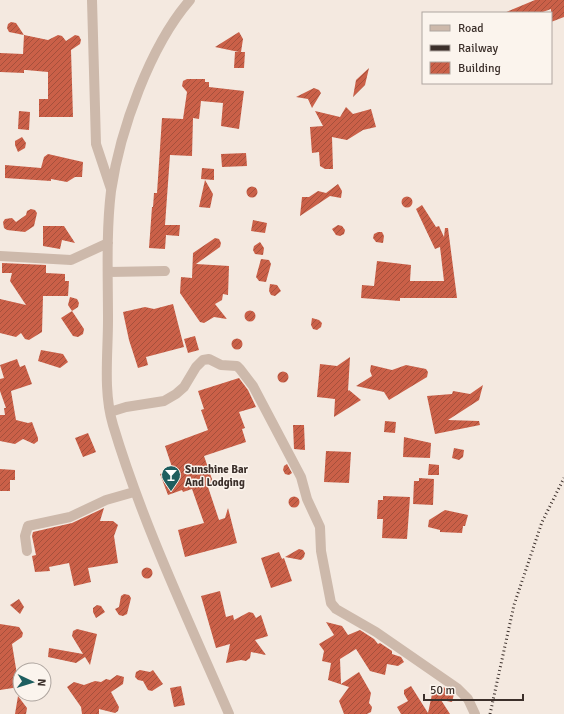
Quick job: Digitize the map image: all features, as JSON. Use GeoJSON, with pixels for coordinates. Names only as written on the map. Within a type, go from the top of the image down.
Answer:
{"type":"FeatureCollection","features":[{"type":"Feature","properties":{"kind":"street"},"geometry":{"type":"LineString","coordinates":[[92,0],[96,144],[112,191]]}},
{"type":"Feature","properties":{"kind":"street"},"geometry":{"type":"LineString","coordinates":[[190,0],[181,11],[150,65],[122,137],[112,191],[108,243],[109,272],[107,379],[110,412],[134,492],[190,627],[229,714]]}},
{"type":"Feature","properties":{"kind":"street"},"geometry":{"type":"LineString","coordinates":[[0,256],[71,260],[108,243]]}},
{"type":"Feature","properties":{"kind":"street"},"geometry":{"type":"LineString","coordinates":[[109,272],[165,271]]}},
{"type":"Feature","properties":{"kind":"street"},"geometry":{"type":"LineString","coordinates":[[110,412],[126,407],[164,401],[184,387],[196,367],[203,360],[209,359],[221,365],[237,366],[253,386],[301,477],[307,500],[320,528],[321,551],[331,603],[336,610],[376,632],[457,688],[468,699],[475,714]]}},
{"type":"Feature","properties":{"kind":"street"},"geometry":{"type":"LineString","coordinates":[[27,551],[25,536],[28,526],[70,518],[106,500],[134,492]]}},
{"type":"Feature","properties":{"kind":"building"},"geometry":{"type":"Polygon","coordinates":[[[535,0],[564,0],[564,17],[552,22],[551,9],[543,12],[506,12],[535,0]]]}},
{"type":"Feature","properties":{"kind":"building"},"geometry":{"type":"Polygon","coordinates":[[[11,22],[16,23],[24,35],[9,32],[7,28],[8,24],[11,22]]]}},
{"type":"Feature","properties":{"kind":"building"},"geometry":{"type":"Polygon","coordinates":[[[239,32],[243,39],[241,52],[245,52],[244,68],[234,68],[235,52],[239,52],[215,47],[239,32]]]}},
{"type":"Feature","properties":{"kind":"building"},"geometry":{"type":"Polygon","coordinates":[[[24,35],[48,40],[58,35],[62,36],[66,41],[75,35],[79,36],[81,40],[80,44],[71,50],[73,117],[39,117],[39,99],[48,99],[48,72],[24,70],[24,73],[0,72],[0,53],[23,54],[24,35]]]}},
{"type":"Feature","properties":{"kind":"building"},"geometry":{"type":"Polygon","coordinates":[[[369,68],[365,85],[353,97],[356,80],[369,68]]]}},
{"type":"Feature","properties":{"kind":"building"},"geometry":{"type":"Polygon","coordinates":[[[187,79],[205,79],[205,82],[209,82],[209,87],[244,91],[239,129],[221,126],[223,103],[201,101],[199,119],[193,118],[192,156],[170,155],[165,225],[180,225],[179,236],[166,235],[165,249],[149,248],[154,193],[157,193],[162,118],[183,119],[187,92],[182,86],[183,81],[187,79]]]}},
{"type":"Feature","properties":{"kind":"building"},"geometry":{"type":"Polygon","coordinates":[[[314,88],[319,90],[321,93],[312,108],[308,99],[296,97],[314,88]]]}},
{"type":"Feature","properties":{"kind":"building"},"geometry":{"type":"Polygon","coordinates":[[[346,107],[353,114],[371,109],[376,127],[363,130],[347,140],[332,137],[333,169],[325,169],[320,166],[319,152],[312,153],[310,127],[323,126],[315,111],[340,117],[346,107]]]}},
{"type":"Feature","properties":{"kind":"building"},"geometry":{"type":"Polygon","coordinates":[[[19,111],[30,112],[29,130],[18,129],[19,111]]]}},
{"type":"Feature","properties":{"kind":"building"},"geometry":{"type":"Polygon","coordinates":[[[22,137],[26,143],[25,148],[18,152],[15,141],[22,137]]]}},
{"type":"Feature","properties":{"kind":"building"},"geometry":{"type":"Polygon","coordinates":[[[246,153],[247,166],[222,167],[221,154],[246,153]]]}},
{"type":"Feature","properties":{"kind":"building"},"geometry":{"type":"Polygon","coordinates":[[[48,154],[83,162],[82,177],[75,177],[67,182],[51,179],[51,181],[5,178],[5,165],[41,168],[44,157],[48,154]]]}},
{"type":"Feature","properties":{"kind":"building"},"geometry":{"type":"Polygon","coordinates":[[[202,168],[214,169],[214,180],[201,179],[202,168]]]}},
{"type":"Feature","properties":{"kind":"building"},"geometry":{"type":"Polygon","coordinates":[[[205,180],[213,194],[210,208],[199,207],[205,180]]]}},
{"type":"Feature","properties":{"kind":"building"},"geometry":{"type":"Polygon","coordinates":[[[338,184],[342,191],[341,198],[330,196],[300,216],[302,197],[309,197],[318,191],[326,193],[338,184]]]}},
{"type":"Feature","properties":{"kind":"building"},"geometry":{"type":"Polygon","coordinates":[[[250,187],[254,187],[256,188],[256,196],[250,197],[247,194],[247,190],[250,187]]]}},
{"type":"Feature","properties":{"kind":"building"},"geometry":{"type":"Polygon","coordinates":[[[405,197],[409,197],[411,198],[411,206],[405,207],[402,204],[402,200],[405,197]]]}},
{"type":"Feature","properties":{"kind":"building"},"geometry":{"type":"Polygon","coordinates":[[[422,205],[436,227],[439,226],[444,237],[445,228],[448,228],[457,298],[400,298],[400,301],[361,298],[362,285],[374,286],[377,261],[411,265],[410,281],[444,281],[440,247],[435,249],[416,209],[422,205]]]}},
{"type":"Feature","properties":{"kind":"building"},"geometry":{"type":"Polygon","coordinates":[[[31,209],[35,210],[37,213],[34,226],[25,232],[7,230],[4,228],[3,222],[5,219],[12,218],[16,222],[26,215],[27,211],[31,209]]]}},
{"type":"Feature","properties":{"kind":"building"},"geometry":{"type":"Polygon","coordinates":[[[253,220],[267,223],[265,233],[251,231],[253,220]]]}},
{"type":"Feature","properties":{"kind":"building"},"geometry":{"type":"Polygon","coordinates":[[[338,225],[342,226],[345,230],[344,234],[340,236],[336,235],[332,229],[338,225]]]}},
{"type":"Feature","properties":{"kind":"building"},"geometry":{"type":"Polygon","coordinates":[[[43,226],[64,226],[75,243],[62,240],[60,249],[43,246],[43,226]]]}},
{"type":"Feature","properties":{"kind":"building"},"geometry":{"type":"Polygon","coordinates":[[[382,232],[384,236],[383,243],[376,242],[373,238],[374,234],[382,232]]]}},
{"type":"Feature","properties":{"kind":"building"},"geometry":{"type":"Polygon","coordinates":[[[215,238],[219,239],[221,243],[220,247],[196,264],[229,266],[228,295],[223,294],[222,300],[215,304],[227,319],[214,317],[204,323],[200,322],[180,293],[181,277],[192,278],[193,253],[215,238]]]}},
{"type":"Feature","properties":{"kind":"building"},"geometry":{"type":"Polygon","coordinates":[[[260,242],[264,248],[263,255],[255,254],[253,250],[254,246],[260,242]]]}},
{"type":"Feature","properties":{"kind":"building"},"geometry":{"type":"Polygon","coordinates":[[[261,259],[269,260],[271,264],[266,282],[259,281],[256,277],[261,259]]]}},
{"type":"Feature","properties":{"kind":"building"},"geometry":{"type":"Polygon","coordinates":[[[2,263],[46,265],[46,273],[65,274],[65,281],[69,281],[68,296],[43,296],[42,332],[29,340],[25,339],[21,333],[16,337],[0,333],[0,299],[26,305],[10,281],[12,273],[2,273],[2,263]]]}},
{"type":"Feature","properties":{"kind":"building"},"geometry":{"type":"Polygon","coordinates":[[[270,284],[277,285],[281,291],[275,296],[271,295],[269,291],[270,284]]]}},
{"type":"Feature","properties":{"kind":"building"},"geometry":{"type":"Polygon","coordinates":[[[70,297],[77,299],[79,303],[78,307],[72,311],[68,305],[70,297]]]}},
{"type":"Feature","properties":{"kind":"building"},"geometry":{"type":"Polygon","coordinates":[[[173,304],[184,347],[146,357],[148,365],[138,368],[129,340],[123,312],[145,307],[154,309],[173,304]]]}},
{"type":"Feature","properties":{"kind":"building"},"geometry":{"type":"Polygon","coordinates":[[[72,311],[84,329],[83,334],[78,337],[73,336],[61,318],[72,311]]]}},
{"type":"Feature","properties":{"kind":"building"},"geometry":{"type":"Polygon","coordinates":[[[248,311],[252,311],[254,312],[254,320],[248,321],[245,318],[245,314],[248,311]]]}},
{"type":"Feature","properties":{"kind":"building"},"geometry":{"type":"Polygon","coordinates":[[[312,318],[319,320],[322,323],[321,327],[317,330],[313,329],[311,325],[312,318]]]}},
{"type":"Feature","properties":{"kind":"building"},"geometry":{"type":"Polygon","coordinates":[[[195,336],[199,350],[188,353],[184,339],[195,336]]]}},
{"type":"Feature","properties":{"kind":"building"},"geometry":{"type":"Polygon","coordinates":[[[235,339],[239,339],[241,340],[241,348],[235,349],[232,346],[232,342],[235,339]]]}},
{"type":"Feature","properties":{"kind":"building"},"geometry":{"type":"Polygon","coordinates":[[[41,350],[63,354],[68,362],[60,368],[38,361],[41,350]]]}},
{"type":"Feature","properties":{"kind":"building"},"geometry":{"type":"Polygon","coordinates":[[[350,357],[348,391],[349,390],[361,400],[334,417],[335,399],[317,397],[320,364],[337,366],[350,357]]]}},
{"type":"Feature","properties":{"kind":"building"},"geometry":{"type":"Polygon","coordinates":[[[17,359],[20,367],[25,365],[32,384],[11,391],[16,420],[28,423],[32,422],[38,438],[38,441],[34,444],[23,439],[15,444],[0,441],[0,415],[5,415],[4,408],[6,408],[0,391],[0,379],[4,378],[0,365],[17,359]]]}},
{"type":"Feature","properties":{"kind":"building"},"geometry":{"type":"Polygon","coordinates":[[[371,365],[392,370],[406,365],[426,369],[428,372],[427,377],[389,400],[384,392],[356,386],[372,376],[370,371],[371,365]]]}},
{"type":"Feature","properties":{"kind":"building"},"geometry":{"type":"Polygon","coordinates":[[[281,372],[285,372],[287,373],[287,381],[281,382],[278,379],[278,375],[281,372]]]}},
{"type":"Feature","properties":{"kind":"building"},"geometry":{"type":"Polygon","coordinates":[[[239,378],[248,390],[256,407],[239,412],[245,428],[242,429],[246,442],[204,456],[213,482],[207,484],[219,520],[225,518],[228,508],[237,543],[185,557],[178,530],[204,523],[192,489],[183,492],[182,490],[168,495],[160,474],[173,470],[165,446],[208,430],[201,410],[204,409],[198,391],[239,378]]]}},
{"type":"Feature","properties":{"kind":"building"},"geometry":{"type":"Polygon","coordinates":[[[483,385],[479,400],[448,420],[479,421],[480,425],[435,434],[427,396],[452,394],[453,391],[470,394],[483,385]]]}},
{"type":"Feature","properties":{"kind":"building"},"geometry":{"type":"Polygon","coordinates":[[[385,421],[396,422],[395,433],[384,432],[385,421]]]}},
{"type":"Feature","properties":{"kind":"building"},"geometry":{"type":"Polygon","coordinates":[[[293,425],[304,425],[305,450],[294,449],[293,425]]]}},
{"type":"Feature","properties":{"kind":"building"},"geometry":{"type":"Polygon","coordinates":[[[88,433],[96,452],[83,457],[75,438],[88,433]]]}},
{"type":"Feature","properties":{"kind":"building"},"geometry":{"type":"Polygon","coordinates":[[[404,437],[431,443],[430,458],[403,457],[404,437]]]}},
{"type":"Feature","properties":{"kind":"building"},"geometry":{"type":"Polygon","coordinates":[[[454,448],[464,450],[463,457],[459,460],[452,458],[454,448]]]}},
{"type":"Feature","properties":{"kind":"building"},"geometry":{"type":"Polygon","coordinates":[[[326,451],[351,452],[349,483],[324,482],[326,451]]]}},
{"type":"Feature","properties":{"kind":"building"},"geometry":{"type":"Polygon","coordinates":[[[287,464],[292,473],[289,475],[285,474],[283,470],[284,466],[287,464]]]}},
{"type":"Feature","properties":{"kind":"building"},"geometry":{"type":"Polygon","coordinates":[[[429,464],[439,465],[439,475],[428,475],[429,464]]]}},
{"type":"Feature","properties":{"kind":"building"},"geometry":{"type":"Polygon","coordinates":[[[0,469],[15,470],[15,480],[10,480],[10,491],[0,491],[0,469]]]}},
{"type":"Feature","properties":{"kind":"building"},"geometry":{"type":"Polygon","coordinates":[[[419,478],[434,479],[433,505],[413,504],[414,481],[419,481],[419,478]]]}},
{"type":"Feature","properties":{"kind":"building"},"geometry":{"type":"Polygon","coordinates":[[[383,496],[410,497],[407,539],[382,538],[383,519],[377,519],[378,500],[383,500],[383,496]]]}},
{"type":"Feature","properties":{"kind":"building"},"geometry":{"type":"Polygon","coordinates":[[[292,497],[296,497],[298,498],[298,506],[292,507],[289,504],[289,500],[292,497]]]}},
{"type":"Feature","properties":{"kind":"building"},"geometry":{"type":"Polygon","coordinates":[[[104,508],[100,521],[113,521],[118,525],[114,536],[118,563],[88,568],[91,582],[74,586],[69,563],[49,567],[50,571],[35,572],[32,556],[36,555],[32,536],[33,532],[72,523],[104,508]]]}},
{"type":"Feature","properties":{"kind":"building"},"geometry":{"type":"Polygon","coordinates":[[[445,510],[468,515],[465,526],[463,526],[462,533],[440,532],[440,530],[428,527],[429,520],[445,510]]]}},
{"type":"Feature","properties":{"kind":"building"},"geometry":{"type":"Polygon","coordinates":[[[299,549],[303,550],[305,553],[301,560],[285,557],[299,549]]]}},
{"type":"Feature","properties":{"kind":"building"},"geometry":{"type":"Polygon","coordinates":[[[279,552],[282,559],[284,558],[292,581],[271,588],[261,558],[279,552]]]}},
{"type":"Feature","properties":{"kind":"building"},"geometry":{"type":"Polygon","coordinates":[[[145,568],[149,568],[151,569],[151,577],[145,578],[142,575],[142,571],[145,568]]]}},
{"type":"Feature","properties":{"kind":"building"},"geometry":{"type":"Polygon","coordinates":[[[220,591],[226,617],[233,615],[234,620],[249,612],[253,613],[256,618],[261,615],[268,636],[255,640],[266,655],[251,652],[250,658],[246,661],[241,660],[226,663],[230,644],[216,648],[201,596],[220,591]]]}},
{"type":"Feature","properties":{"kind":"building"},"geometry":{"type":"Polygon","coordinates":[[[124,594],[129,595],[131,598],[127,614],[123,616],[119,615],[115,609],[119,607],[121,596],[124,594]]]}},
{"type":"Feature","properties":{"kind":"building"},"geometry":{"type":"Polygon","coordinates":[[[19,599],[24,607],[20,614],[10,605],[19,599]]]}},
{"type":"Feature","properties":{"kind":"building"},"geometry":{"type":"Polygon","coordinates":[[[97,605],[101,606],[105,612],[96,618],[93,608],[97,605]]]}},
{"type":"Feature","properties":{"kind":"building"},"geometry":{"type":"Polygon","coordinates":[[[326,622],[342,626],[348,635],[360,630],[374,639],[378,644],[380,643],[392,651],[392,654],[401,657],[404,662],[398,666],[387,664],[385,675],[370,671],[356,649],[340,659],[341,684],[359,672],[371,693],[369,703],[372,707],[371,712],[367,714],[344,714],[339,701],[349,687],[328,680],[331,663],[322,661],[324,651],[319,644],[334,635],[326,622]]]}},
{"type":"Feature","properties":{"kind":"building"},"geometry":{"type":"Polygon","coordinates":[[[0,624],[19,627],[23,633],[22,637],[12,644],[15,662],[12,662],[12,688],[0,690],[0,624]]]}},
{"type":"Feature","properties":{"kind":"building"},"geometry":{"type":"Polygon","coordinates":[[[77,629],[97,634],[90,665],[85,657],[76,663],[48,657],[49,648],[83,654],[72,636],[73,631],[77,629]]]}},
{"type":"Feature","properties":{"kind":"building"},"geometry":{"type":"Polygon","coordinates":[[[140,670],[150,672],[153,670],[163,684],[152,691],[148,690],[143,681],[138,680],[135,677],[136,672],[140,670]]]}},
{"type":"Feature","properties":{"kind":"building"},"geometry":{"type":"Polygon","coordinates":[[[117,675],[124,677],[123,684],[111,692],[119,707],[118,711],[115,713],[99,709],[99,714],[82,714],[81,707],[67,687],[74,682],[84,685],[95,681],[101,682],[106,679],[110,680],[117,675]]]}},
{"type":"Feature","properties":{"kind":"building"},"geometry":{"type":"Polygon","coordinates":[[[434,685],[446,688],[454,694],[452,702],[441,700],[450,714],[401,714],[397,707],[408,701],[404,694],[404,690],[411,686],[428,713],[434,685]]]}},
{"type":"Feature","properties":{"kind":"building"},"geometry":{"type":"Polygon","coordinates":[[[181,686],[185,705],[174,707],[170,688],[181,686]]]}},
{"type":"Feature","properties":{"kind":"building"},"geometry":{"type":"Polygon","coordinates":[[[17,702],[22,702],[27,708],[26,714],[15,714],[17,702]]]}},
{"type":"Feature","properties":{"kind":"railway"},"geometry":{"type":"LineString","coordinates":[[490,714],[514,605],[542,522],[564,478]]}},
{"type":"Feature","properties":{"kind":"place","name":"Sunshine Bar And Lodging"},"geometry":{"type":"Point","coordinates":[171,492]}}]}
